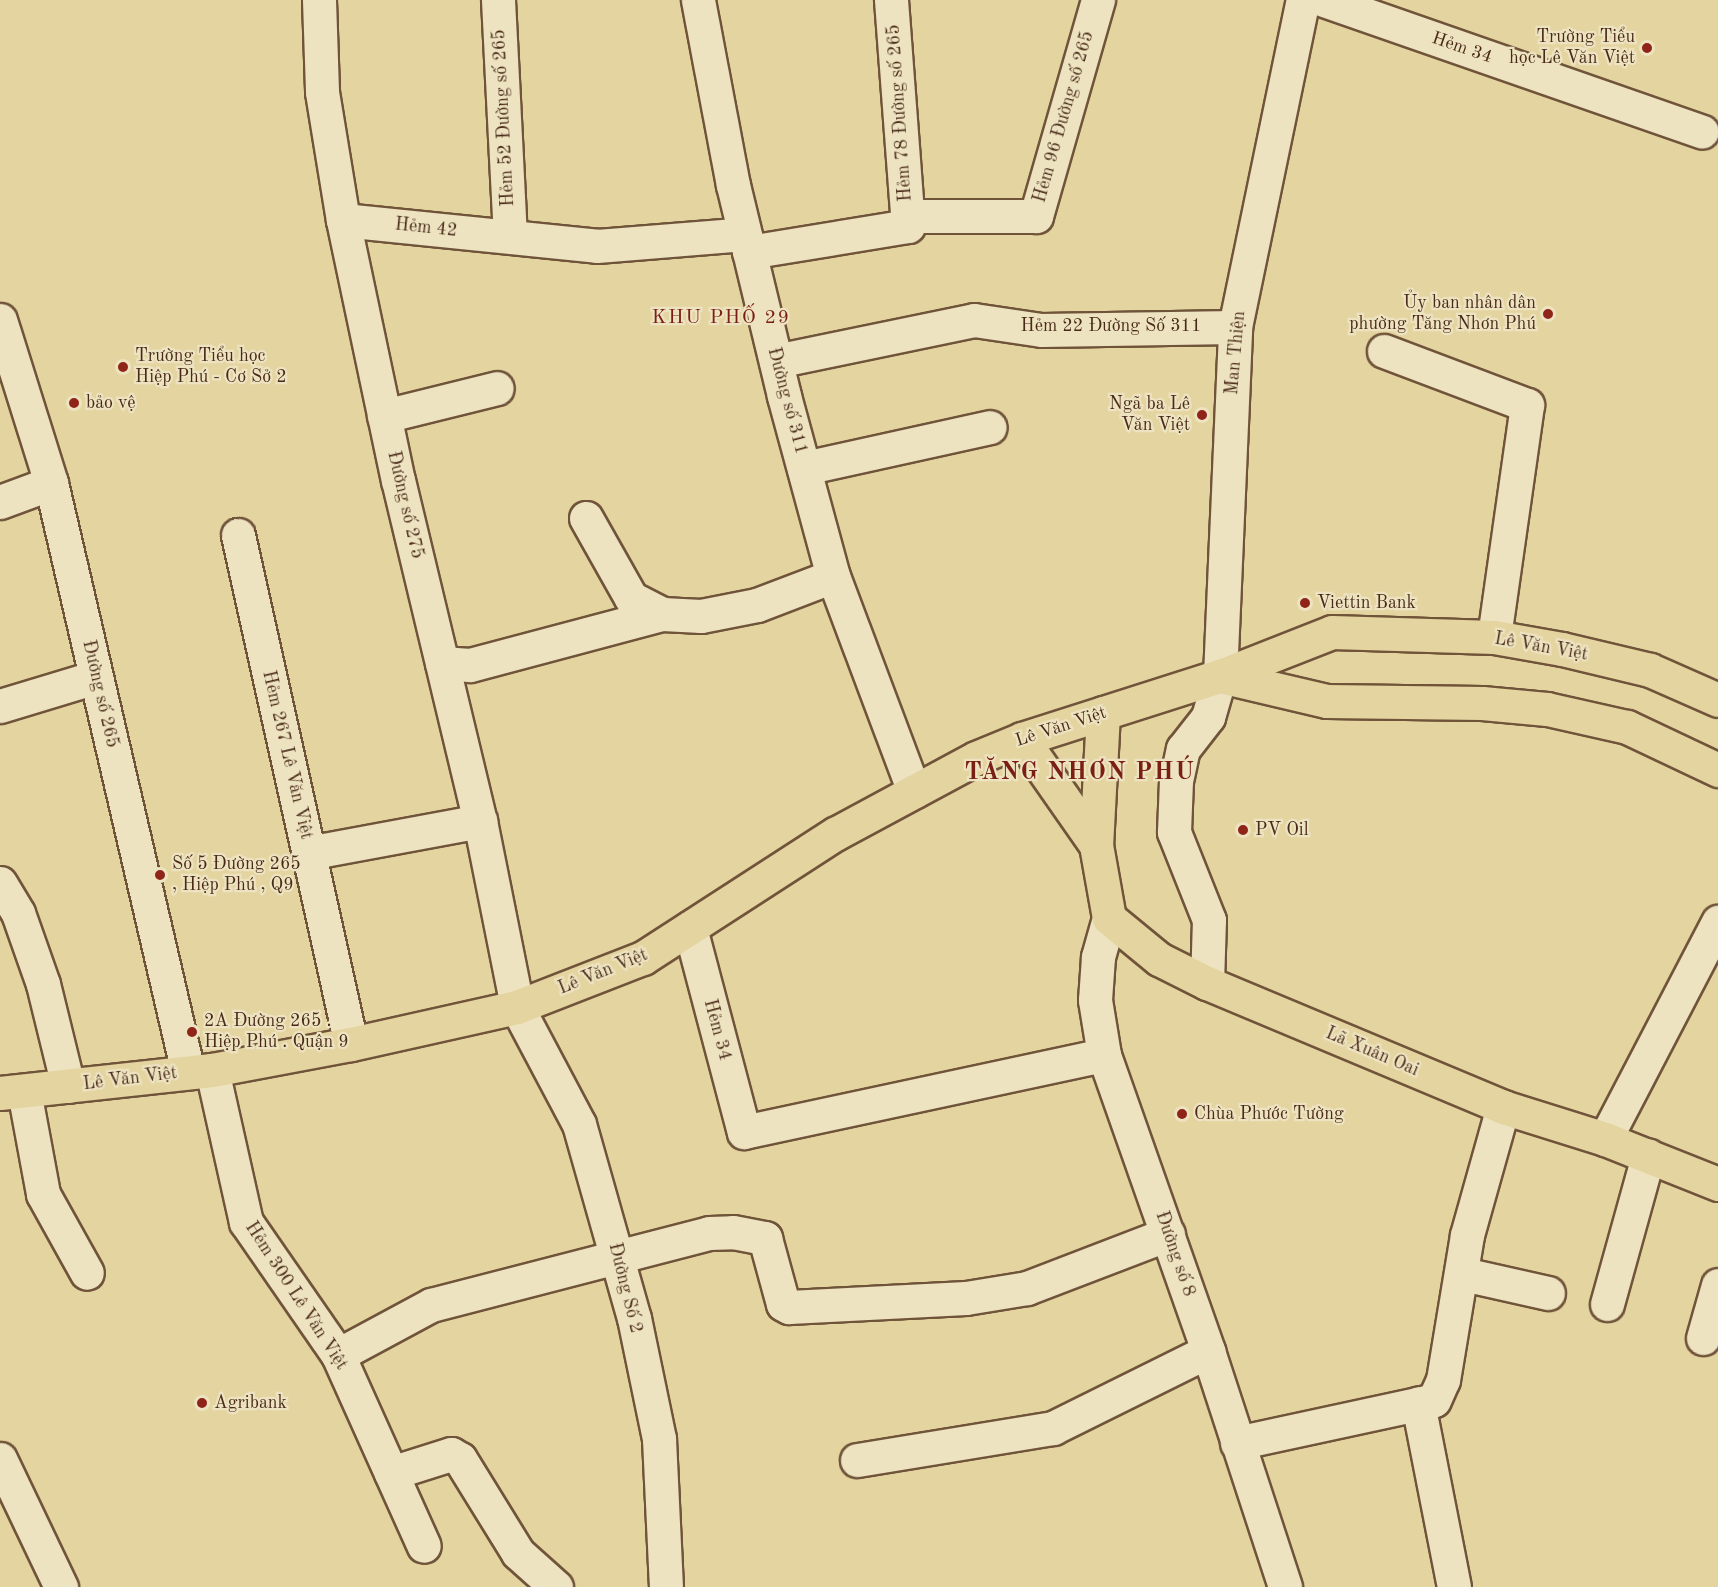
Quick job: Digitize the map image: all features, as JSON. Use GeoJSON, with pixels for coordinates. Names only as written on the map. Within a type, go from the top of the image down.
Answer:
{"type":"FeatureCollection","features":[{"type":"Feature","properties":{"kind":"main road","name":"Lê Văn Việt"},"geometry":{"type":"LineString","coordinates":[[12,1092],[200,1071],[351,1044],[517,1007],[643,958],[835,834],[914,791],[1022,739],[1220,676],[1332,632],[1494,637],[1650,670],[1718,700]]}},
{"type":"Feature","properties":{"kind":"main road"},"geometry":{"type":"LineString","coordinates":[[1220,676],[1326,700],[1482,703],[1547,709],[1627,727],[1718,770]]}},
{"type":"Feature","properties":{"kind":"main road"},"geometry":{"type":"LineString","coordinates":[[1103,713],[1096,845],[1109,918]]}},
{"type":"Feature","properties":{"kind":"main road"},"geometry":{"type":"LineString","coordinates":[[1022,739],[1096,845]]}},
{"type":"Feature","properties":{"kind":"main road","name":"Lã Xuân Oai"},"geometry":{"type":"LineString","coordinates":[[1109,918],[1159,959],[1207,983],[1503,1107],[1605,1139],[1718,1184]]}},
{"type":"Feature","properties":{"kind":"street","name":"Đường số 275"},"geometry":{"type":"LineString","coordinates":[[319,0],[322,92],[343,220],[384,416],[480,821],[517,1007]]}},
{"type":"Feature","properties":{"kind":"street","name":"Hẻm 52 Đường số 265"},"geometry":{"type":"LineString","coordinates":[[498,0],[510,236]]}},
{"type":"Feature","properties":{"kind":"street","name":"Đường số 311"},"geometry":{"type":"LineString","coordinates":[[698,0],[747,243],[833,576],[914,791]]}},
{"type":"Feature","properties":{"kind":"street","name":"Hẻm 78 Đường số 265"},"geometry":{"type":"LineString","coordinates":[[891,0],[908,221]]}},
{"type":"Feature","properties":{"kind":"street","name":"Hẻm 96 Đường số 265"},"geometry":{"type":"LineString","coordinates":[[908,221],[1036,216],[1098,0]]}},
{"type":"Feature","properties":{"kind":"street","name":"Man Thiện"},"geometry":{"type":"LineString","coordinates":[[1207,983],[1209,920],[1174,832],[1176,782],[1183,749],[1208,717],[1220,676],[1234,327],[1303,0]]}},
{"type":"Feature","properties":{"kind":"street","name":"Hẻm 34"},"geometry":{"type":"LineString","coordinates":[[1324,0],[1702,132]]}},
{"type":"Feature","properties":{"kind":"street","name":"Hẻm 42"},"geometry":{"type":"LineString","coordinates":[[343,220],[597,246],[747,243],[908,221]]}},
{"type":"Feature","properties":{"kind":"street","name":"Đường số 265"},"geometry":{"type":"LineString","coordinates":[[0,320],[51,483],[96,677],[200,1071]]}},
{"type":"Feature","properties":{"kind":"street","name":"Hẻm 22 Đường Số 311"},"geometry":{"type":"LineString","coordinates":[[776,362],[974,320],[1041,330],[1234,327]]}},
{"type":"Feature","properties":{"kind":"street"},"geometry":{"type":"LineString","coordinates":[[1384,351],[1527,405],[1494,637]]}},
{"type":"Feature","properties":{"kind":"street"},"geometry":{"type":"LineString","coordinates":[[384,416],[497,388]]}},
{"type":"Feature","properties":{"kind":"street"},"geometry":{"type":"LineString","coordinates":[[804,468],[990,427]]}},
{"type":"Feature","properties":{"kind":"street"},"geometry":{"type":"LineString","coordinates":[[0,502],[51,483]]}},
{"type":"Feature","properties":{"kind":"street"},"geometry":{"type":"LineString","coordinates":[[586,518],[631,598],[662,614]]}},
{"type":"Feature","properties":{"kind":"street","name":"Hẻm 267 Lê Văn Việt"},"geometry":{"type":"LineString","coordinates":[[238,536],[351,1044]]}},
{"type":"Feature","properties":{"kind":"street"},"geometry":{"type":"LineString","coordinates":[[442,663],[470,665],[662,614],[701,616],[757,605],[833,576]]}},
{"type":"Feature","properties":{"kind":"street"},"geometry":{"type":"LineString","coordinates":[[0,706],[96,677]]}},
{"type":"Feature","properties":{"kind":"street"},"geometry":{"type":"LineString","coordinates":[[324,850],[480,821]]}},
{"type":"Feature","properties":{"kind":"street"},"geometry":{"type":"LineString","coordinates":[[0,883],[18,913],[43,984],[68,1086]]}},
{"type":"Feature","properties":{"kind":"street","name":"Đường số 8"},"geometry":{"type":"LineString","coordinates":[[1109,918],[1098,957],[1095,1000],[1104,1055],[1208,1351],[1285,1587]]}},
{"type":"Feature","properties":{"kind":"street"},"geometry":{"type":"LineString","coordinates":[[1605,1139],[1718,922]]}},
{"type":"Feature","properties":{"kind":"street","name":"Hẻm 34"},"geometry":{"type":"LineString","coordinates":[[690,928],[744,1132],[1104,1055]]}},
{"type":"Feature","properties":{"kind":"street","name":"Đường Số 2"},"geometry":{"type":"LineString","coordinates":[[517,1007],[579,1124],[618,1254],[659,1439],[666,1587]]}},
{"type":"Feature","properties":{"kind":"street","name":"Hẻm 300 Lê Văn Việt"},"geometry":{"type":"LineString","coordinates":[[200,1071],[246,1222],[338,1355],[424,1546]]}},
{"type":"Feature","properties":{"kind":"street"},"geometry":{"type":"LineString","coordinates":[[12,1092],[43,1194],[87,1273]]}},
{"type":"Feature","properties":{"kind":"street"},"geometry":{"type":"LineString","coordinates":[[1237,1443],[1434,1400],[1443,1380],[1467,1235],[1503,1107]]}},
{"type":"Feature","properties":{"kind":"street"},"geometry":{"type":"LineString","coordinates":[[1607,1304],[1648,1156]]}},
{"type":"Feature","properties":{"kind":"street"},"geometry":{"type":"LineString","coordinates":[[338,1355],[431,1305],[618,1254],[709,1233],[733,1232],[765,1238],[783,1304],[789,1307],[966,1298],[1027,1288],[1168,1234]]}},
{"type":"Feature","properties":{"kind":"street"},"geometry":{"type":"LineString","coordinates":[[1462,1274],[1548,1293]]}},
{"type":"Feature","properties":{"kind":"street"},"geometry":{"type":"LineString","coordinates":[[1703,1338],[1718,1285]]}},
{"type":"Feature","properties":{"kind":"street"},"geometry":{"type":"LineString","coordinates":[[857,1460],[1053,1428],[1208,1351]]}},
{"type":"Feature","properties":{"kind":"street"},"geometry":{"type":"LineString","coordinates":[[1418,1404],[1454,1587]]}},
{"type":"Feature","properties":{"kind":"street"},"geometry":{"type":"LineString","coordinates":[[391,1473],[451,1454],[460,1459],[518,1553],[556,1587]]}},
{"type":"Feature","properties":{"kind":"street"},"geometry":{"type":"LineString","coordinates":[[0,1459],[61,1587]]}},
{"type":"Feature","properties":{"kind":"place","name":"Trường Tiểu học Lê Văn Việt"},"geometry":{"type":"Point","coordinates":[1647,48]}},
{"type":"Feature","properties":{"kind":"place","name":"Ủy ban nhân dân phường Tăng Nhơn Phú"},"geometry":{"type":"Point","coordinates":[1548,314]}},
{"type":"Feature","properties":{"kind":"place","name":"Trường Tiểu học Hiệp Phú - Cơ Sở 2"},"geometry":{"type":"Point","coordinates":[123,367]}},
{"type":"Feature","properties":{"kind":"place","name":"bảo vệ"},"geometry":{"type":"Point","coordinates":[74,403]}},
{"type":"Feature","properties":{"kind":"place","name":"Ngã ba Lê Văn Việt"},"geometry":{"type":"Point","coordinates":[1202,415]}},
{"type":"Feature","properties":{"kind":"place","name":"Viettin Bank"},"geometry":{"type":"Point","coordinates":[1305,603]}},
{"type":"Feature","properties":{"kind":"place","name":"PV Oil"},"geometry":{"type":"Point","coordinates":[1243,830]}},
{"type":"Feature","properties":{"kind":"place","name":"Số 5 Đường 265 , Hiệp Phú , Q9"},"geometry":{"type":"Point","coordinates":[160,875]}},
{"type":"Feature","properties":{"kind":"place","name":"2A Đường 265 . Hiệp Phú . Quận 9"},"geometry":{"type":"Point","coordinates":[192,1032]}},
{"type":"Feature","properties":{"kind":"place","name":"Chùa Phước Tường"},"geometry":{"type":"Point","coordinates":[1182,1114]}},
{"type":"Feature","properties":{"kind":"place","name":"Agribank"},"geometry":{"type":"Point","coordinates":[202,1403]}},
{"type":"Feature","properties":{"kind":"district","name":"KHU PHỐ 29"},"geometry":{"type":"Point","coordinates":[721,318]}},
{"type":"Feature","properties":{"kind":"district","name":"TĂNG NHƠN PHÚ"},"geometry":{"type":"Point","coordinates":[1080,774]}}]}
